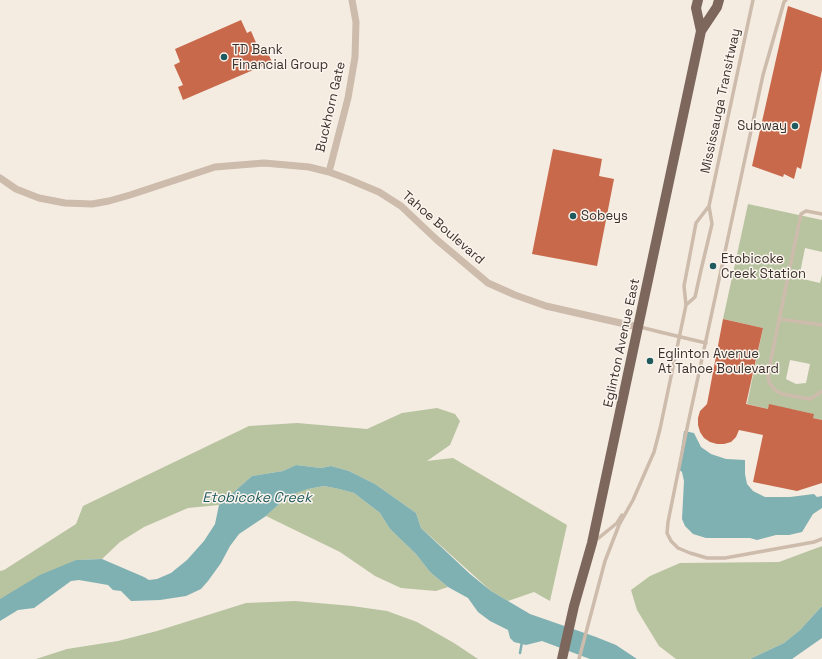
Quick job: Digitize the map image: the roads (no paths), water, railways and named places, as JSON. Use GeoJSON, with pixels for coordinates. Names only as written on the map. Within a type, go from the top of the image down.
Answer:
{"type":"FeatureCollection","features":[{"type":"Feature","properties":{"kind":"main road","name":"Eglinton Avenue East"},"geometry":{"type":"LineString","coordinates":[[698,0],[696,8],[701,31]]}},
{"type":"Feature","properties":{"kind":"main road","name":"Eglinton Avenue East"},"geometry":{"type":"LineString","coordinates":[[562,659],[574,606],[592,543],[701,31],[717,7],[719,0]]}},
{"type":"Feature","properties":{"kind":"street","name":"Buckhorn Gate"},"geometry":{"type":"LineString","coordinates":[[329,172],[348,98],[355,57],[356,22],[352,0]]}},
{"type":"Feature","properties":{"kind":"street","name":"Tahoe Boulevard"},"geometry":{"type":"LineString","coordinates":[[0,178],[16,189],[39,198],[65,203],[92,204],[130,195],[215,167],[247,164],[278,164],[309,167],[329,172],[379,192],[401,206],[437,240],[488,283],[546,306],[638,326]]}},
{"type":"Feature","properties":{"kind":"lane","name":"Mississauga Transitway"},"geometry":{"type":"LineString","coordinates":[[686,305],[694,298],[712,224],[709,206],[753,0]]}},
{"type":"Feature","properties":{"kind":"lane"},"geometry":{"type":"LineString","coordinates":[[786,0],[784,2],[763,75],[668,522],[667,533],[671,541],[678,548],[690,554],[707,558],[725,558],[814,542],[822,539]]}},
{"type":"Feature","properties":{"kind":"lane","name":"Mississauga Transitway"},"geometry":{"type":"LineString","coordinates":[[579,659],[605,561],[619,526],[633,500],[654,452],[686,305],[684,286],[696,223],[709,206]]}},
{"type":"Feature","properties":{"kind":"lane"},"geometry":{"type":"LineString","coordinates":[[822,214],[806,211],[801,214],[768,378],[770,384],[775,390],[782,394],[810,399],[822,391]]}},
{"type":"Feature","properties":{"kind":"lane"},"geometry":{"type":"LineString","coordinates":[[779,319],[822,326]]}},
{"type":"Feature","properties":{"kind":"lane"},"geometry":{"type":"LineString","coordinates":[[638,326],[706,343]]}},
{"type":"Feature","properties":{"kind":"lane","name":"Mississauga Transitway"},"geometry":{"type":"LineString","coordinates":[[592,543],[617,523],[633,500]]}},
{"type":"Feature","properties":{"kind":"water"},"geometry":{"type":"Polygon","coordinates":[[[684,431],[694,433],[701,447],[711,454],[726,459],[745,460],[747,484],[753,491],[765,497],[790,497],[814,494],[817,497],[822,496],[822,508],[813,514],[802,532],[789,535],[776,535],[757,540],[750,538],[706,538],[693,534],[685,526],[682,519],[684,481],[682,472],[678,469],[684,431]]]}},
{"type":"Feature","properties":{"kind":"water","name":"Etobicoke Creek"},"geometry":{"type":"Polygon","coordinates":[[[296,465],[321,468],[331,466],[349,471],[375,484],[416,513],[421,528],[470,574],[491,591],[530,614],[616,645],[637,659],[590,659],[542,641],[526,645],[514,642],[510,638],[508,630],[490,621],[478,612],[468,598],[448,587],[430,572],[416,554],[390,529],[380,513],[354,493],[324,486],[308,489],[288,496],[266,516],[239,534],[208,581],[201,589],[186,596],[160,600],[131,601],[121,591],[113,590],[108,585],[79,580],[71,581],[34,608],[18,610],[0,621],[0,599],[40,575],[76,560],[102,559],[149,580],[157,579],[171,573],[187,560],[204,541],[215,524],[219,505],[252,476],[283,471],[296,465]]]}},
{"type":"Feature","properties":{"kind":"water"},"geometry":{"type":"Polygon","coordinates":[[[822,606],[822,638],[792,659],[750,659],[784,643],[800,630],[822,606]]]}},
{"type":"Feature","properties":{"kind":"waterway"},"geometry":{"type":"LineString","coordinates":[[520,653],[522,642]]}},
{"type":"Feature","properties":{"kind":"place","name":"TD Bank Financial Group"},"geometry":{"type":"Point","coordinates":[224,57]}},
{"type":"Feature","properties":{"kind":"place","name":"Subway"},"geometry":{"type":"Point","coordinates":[795,126]}},
{"type":"Feature","properties":{"kind":"place","name":"Sobeys"},"geometry":{"type":"Point","coordinates":[573,216]}},
{"type":"Feature","properties":{"kind":"place","name":"Etobicoke Creek Station"},"geometry":{"type":"Point","coordinates":[713,266]}},
{"type":"Feature","properties":{"kind":"place","name":"Eglinton Avenue At Tahoe Boulevard"},"geometry":{"type":"Point","coordinates":[650,361]}}]}
